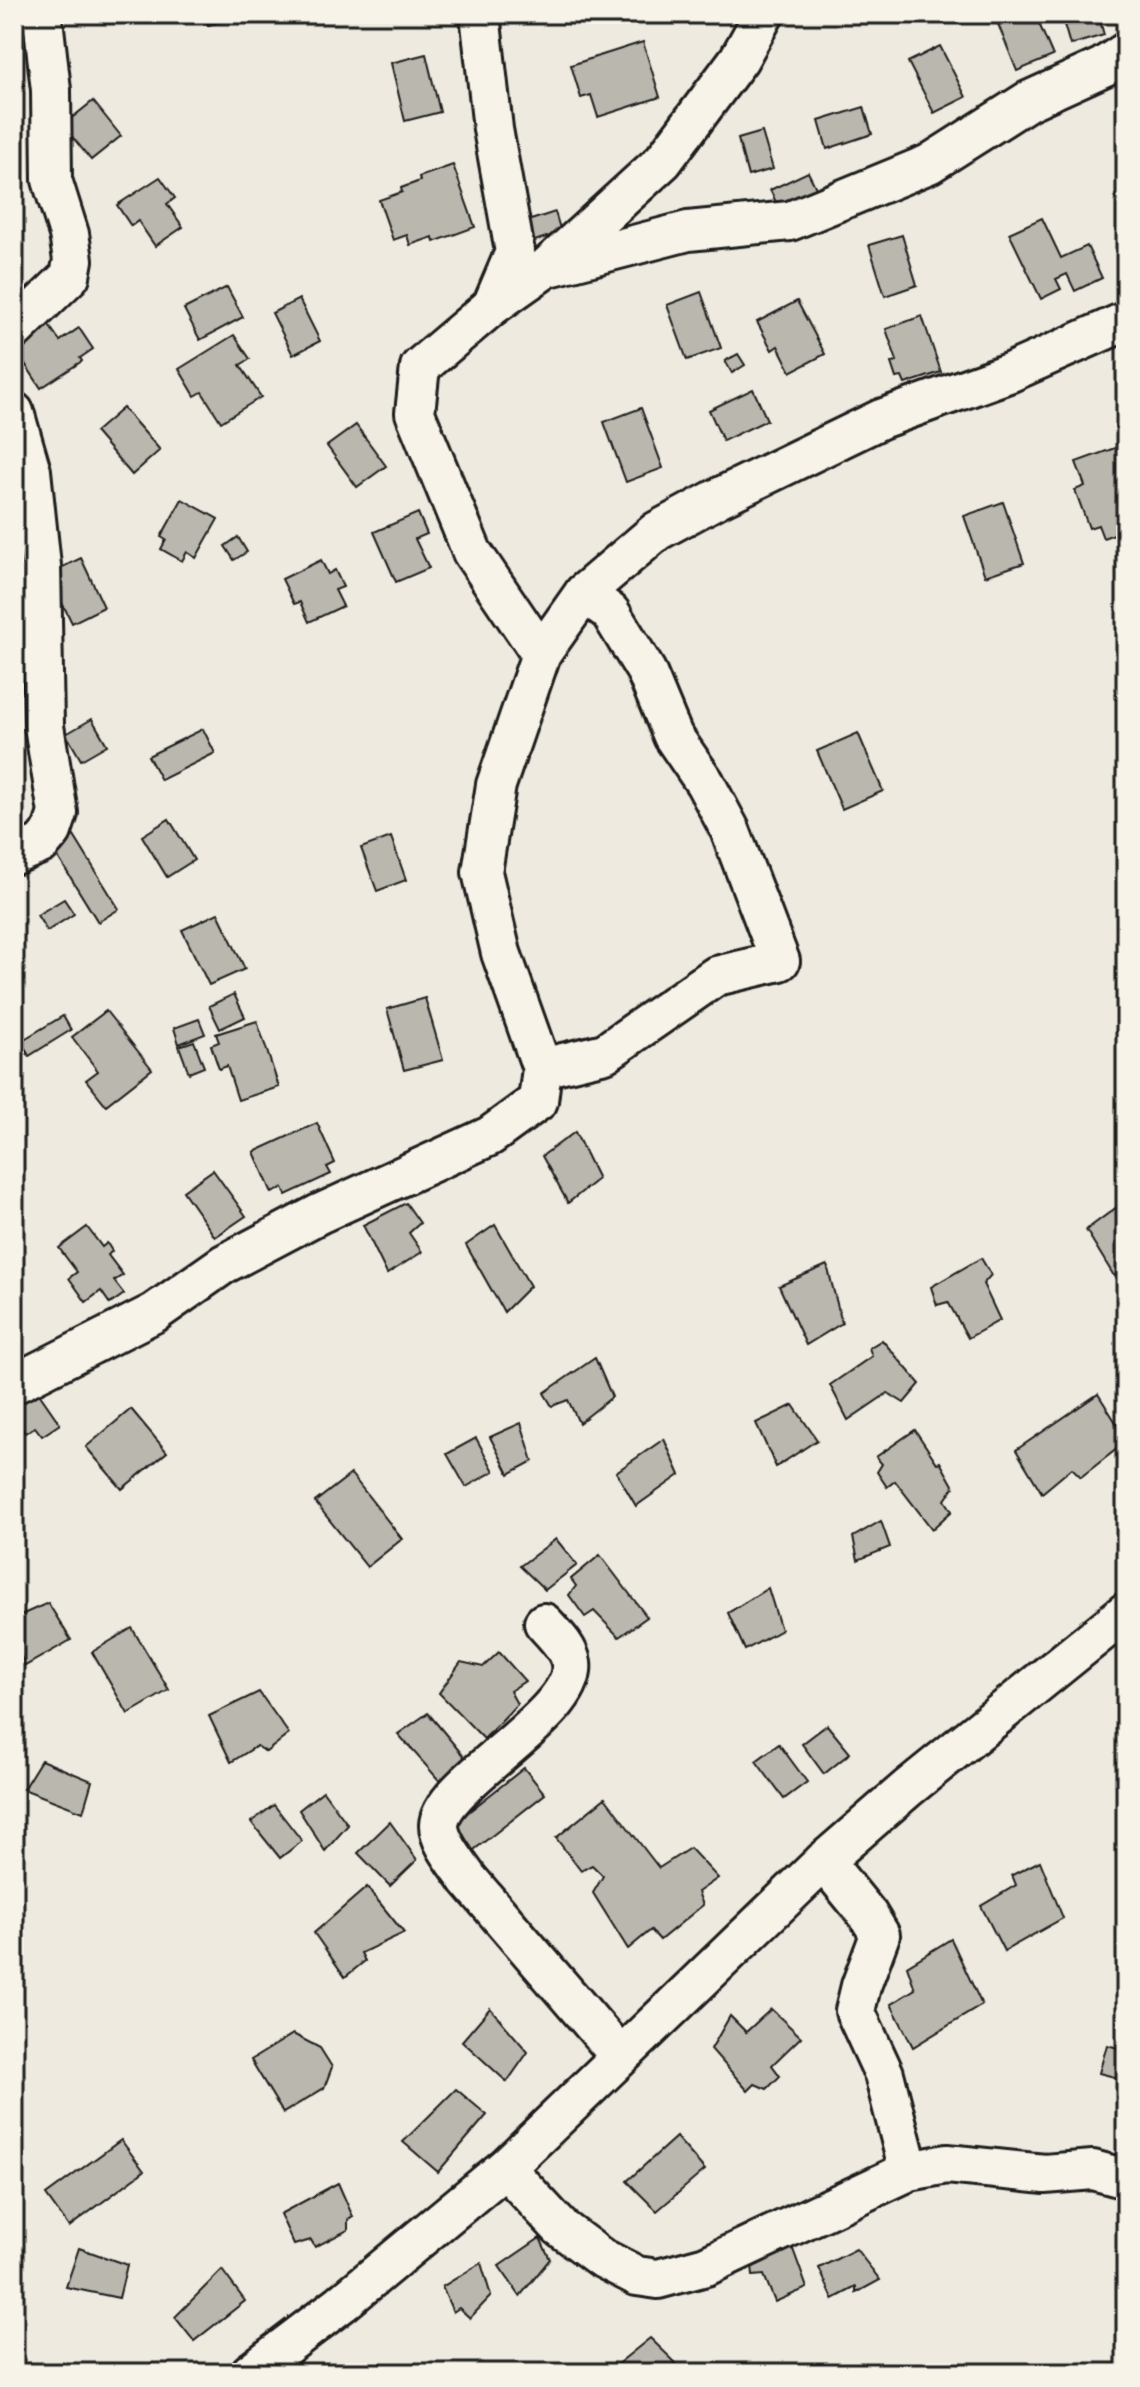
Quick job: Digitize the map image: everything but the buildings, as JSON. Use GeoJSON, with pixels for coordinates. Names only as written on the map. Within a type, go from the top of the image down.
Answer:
{"type":"FeatureCollection","features":[{"type":"Feature","properties":{"kind":"street"},"geometry":{"type":"LineString","coordinates":[[14,330],[70,276],[73,260],[69,234],[52,180],[51,90],[44,28],[38,14]]}},
{"type":"Feature","properties":{"kind":"street"},"geometry":{"type":"LineString","coordinates":[[480,14],[493,129],[515,252],[492,306]]}},
{"type":"Feature","properties":{"kind":"street"},"geometry":{"type":"LineString","coordinates":[[541,654],[472,552],[415,413],[420,367],[492,306],[546,268],[663,161],[739,59],[764,14]]}},
{"type":"Feature","properties":{"kind":"street"},"geometry":{"type":"LineString","coordinates":[[546,268],[688,231],[790,221],[929,164],[1028,101],[1103,67],[1126,52]]}},
{"type":"Feature","properties":{"kind":"street"},"geometry":{"type":"LineString","coordinates":[[14,1384],[154,1313],[224,1264],[319,1214],[490,1136],[538,1101],[542,1068],[501,953],[482,872],[496,785],[541,654],[584,593],[657,531],[718,498],[881,419],[1122,332]]}},
{"type":"Feature","properties":{"kind":"street"},"geometry":{"type":"LineString","coordinates":[[14,412],[31,471],[41,566],[44,726],[58,813],[52,831],[41,844],[14,855]]}},
{"type":"Feature","properties":{"kind":"street"},"geometry":{"type":"LineString","coordinates":[[542,1068],[605,1053],[716,976],[780,961],[730,830],[705,783],[673,736],[646,671],[610,612],[584,593]]}},
{"type":"Feature","properties":{"kind":"street"},"geometry":{"type":"LineString","coordinates":[[250,2373],[342,2303],[505,2168],[824,1861],[919,1778],[1126,1612]]}},
{"type":"Feature","properties":{"kind":"street"},"geometry":{"type":"LineString","coordinates":[[544,1623],[562,1644],[571,1663],[569,1682],[554,1704],[457,1794],[441,1817],[439,1828],[468,1879],[620,2056]]}},
{"type":"Feature","properties":{"kind":"street"},"geometry":{"type":"LineString","coordinates":[[824,1861],[868,1915],[880,1935],[855,2011],[884,2074],[909,2171]]}},
{"type":"Feature","properties":{"kind":"street"},"geometry":{"type":"LineString","coordinates":[[505,2168],[560,2227],[600,2257],[637,2276],[658,2279],[706,2266],[909,2171],[947,2164],[1045,2174],[1093,2170],[1126,2179]]}}]}
